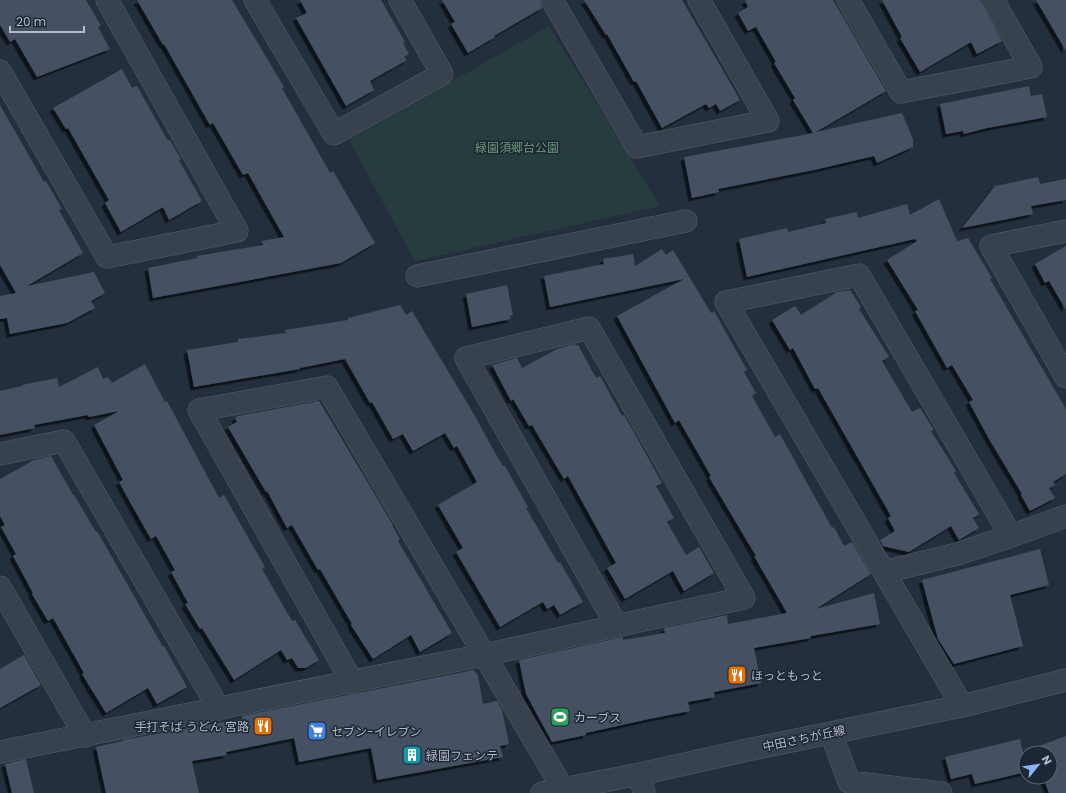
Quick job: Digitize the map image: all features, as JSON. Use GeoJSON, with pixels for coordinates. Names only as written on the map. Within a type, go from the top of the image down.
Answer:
{"type":"FeatureCollection","features":[{"type":"Feature","properties":{"kind":"street"},"geometry":{"type":"LineString","coordinates":[[0,71],[107,257],[237,231],[107,0]]}},
{"type":"Feature","properties":{"kind":"street"},"geometry":{"type":"LineString","coordinates":[[255,0],[334,134],[442,74],[400,0]]}},
{"type":"Feature","properties":{"kind":"street"},"geometry":{"type":"LineString","coordinates":[[552,0],[637,147],[768,121],[699,0]]}},
{"type":"Feature","properties":{"kind":"street"},"geometry":{"type":"LineString","coordinates":[[848,0],[901,92],[1031,67],[993,0]]}},
{"type":"Feature","properties":{"kind":"street"},"geometry":{"type":"LineString","coordinates":[[417,276],[686,221]]}},
{"type":"Feature","properties":{"kind":"street"},"geometry":{"type":"LineString","coordinates":[[1066,231],[991,246],[1066,377]]}},
{"type":"Feature","properties":{"kind":"street"},"geometry":{"type":"LineString","coordinates":[[962,706],[726,302],[859,275],[1011,536]]}},
{"type":"Feature","properties":{"kind":"street"},"geometry":{"type":"LineString","coordinates":[[0,752],[484,655],[617,626],[744,598],[589,328],[466,358],[617,626]]}},
{"type":"Feature","properties":{"kind":"street"},"geometry":{"type":"LineString","coordinates":[[352,682],[199,410],[327,387],[484,655],[556,792]]}},
{"type":"Feature","properties":{"kind":"street"},"geometry":{"type":"LineString","coordinates":[[0,454],[64,441],[219,709]]}},
{"type":"Feature","properties":{"kind":"street"},"geometry":{"type":"LineString","coordinates":[[884,572],[957,554],[1066,516]]}},
{"type":"Feature","properties":{"kind":"street"},"geometry":{"type":"LineString","coordinates":[[0,587],[85,736]]}},
{"type":"Feature","properties":{"kind":"street","name":"中田さちが丘線"},"geometry":{"type":"LineString","coordinates":[[556,792],[642,783],[831,733],[962,706],[1066,680]]}},
{"type":"Feature","properties":{"kind":"street"},"geometry":{"type":"LineString","coordinates":[[831,733],[848,782],[941,793]]}},
{"type":"Feature","properties":{"kind":"green space","name":"緑園須郷台公園"},"geometry":{"type":"Polygon","coordinates":[[[549,26],[660,206],[415,261],[349,140],[549,26]]]}},
{"type":"Feature","properties":{"kind":"building"},"geometry":{"type":"Polygon","coordinates":[[[0,0],[86,0],[101,26],[98,27],[110,49],[37,77],[15,39],[10,42],[0,25],[0,0]]]}},
{"type":"Feature","properties":{"kind":"building"},"geometry":{"type":"Polygon","coordinates":[[[137,0],[232,0],[284,87],[282,88],[330,173],[333,171],[375,243],[341,263],[153,298],[148,268],[197,258],[197,256],[263,245],[262,241],[284,237],[248,173],[243,175],[213,123],[210,125],[137,0]]]}},
{"type":"Feature","properties":{"kind":"building"},"geometry":{"type":"Polygon","coordinates":[[[300,0],[381,0],[405,42],[403,43],[409,54],[404,57],[407,60],[370,81],[374,90],[346,106],[296,18],[307,13],[300,0]]]}},
{"type":"Feature","properties":{"kind":"building"},"geometry":{"type":"Polygon","coordinates":[[[442,0],[540,0],[542,8],[468,53],[451,24],[455,22],[442,0]]]}},
{"type":"Feature","properties":{"kind":"building"},"geometry":{"type":"Polygon","coordinates":[[[584,0],[682,0],[740,100],[720,111],[716,104],[709,108],[706,104],[662,128],[636,81],[634,82],[607,34],[606,35],[584,0]]]}},
{"type":"Feature","properties":{"kind":"building"},"geometry":{"type":"Polygon","coordinates":[[[745,0],[833,0],[886,91],[816,132],[902,113],[913,139],[913,147],[877,163],[874,156],[814,170],[718,189],[719,192],[692,198],[684,157],[813,133],[793,100],[795,98],[774,63],[776,62],[756,27],[748,31],[738,13],[748,7],[745,0]]]}},
{"type":"Feature","properties":{"kind":"building"},"geometry":{"type":"Polygon","coordinates":[[[882,0],[980,0],[1002,41],[977,54],[971,42],[920,72],[900,38],[902,37],[882,0]]]}},
{"type":"Feature","properties":{"kind":"building"},"geometry":{"type":"Polygon","coordinates":[[[1036,0],[1066,0],[1066,51],[1036,0]]]}},
{"type":"Feature","properties":{"kind":"building"},"geometry":{"type":"Polygon","coordinates":[[[122,69],[132,88],[137,86],[168,141],[170,140],[181,159],[179,160],[202,201],[169,220],[163,207],[121,232],[105,203],[109,200],[68,128],[66,129],[53,108],[122,69]]]}},
{"type":"Feature","properties":{"kind":"building"},"geometry":{"type":"Polygon","coordinates":[[[1029,86],[1031,96],[1042,94],[1047,117],[987,128],[964,134],[963,131],[946,134],[940,104],[1029,86]]]}},
{"type":"Feature","properties":{"kind":"building"},"geometry":{"type":"Polygon","coordinates":[[[0,105],[44,182],[46,181],[62,209],[59,210],[83,253],[27,286],[94,272],[105,293],[91,301],[95,308],[67,323],[10,334],[7,318],[0,319],[0,296],[16,293],[0,265],[0,105]]]}},
{"type":"Feature","properties":{"kind":"building"},"geometry":{"type":"Polygon","coordinates":[[[1038,177],[1040,184],[1066,179],[1066,200],[1031,206],[1033,214],[962,228],[995,186],[1038,177]]]}},
{"type":"Feature","properties":{"kind":"building"},"geometry":{"type":"Polygon","coordinates":[[[939,199],[957,241],[968,238],[992,278],[990,279],[1066,409],[1066,474],[1053,482],[1055,485],[1049,488],[1055,498],[1030,511],[1021,495],[1022,494],[969,402],[973,400],[952,365],[947,368],[915,311],[918,310],[887,260],[917,241],[915,239],[747,277],[739,239],[787,228],[788,232],[826,223],[825,219],[857,212],[858,218],[907,204],[910,215],[939,199]]]}},
{"type":"Feature","properties":{"kind":"building"},"geometry":{"type":"Polygon","coordinates":[[[1066,246],[1066,310],[1049,281],[1045,283],[1035,264],[1066,246]]]}},
{"type":"Feature","properties":{"kind":"building"},"geometry":{"type":"Polygon","coordinates":[[[662,249],[666,255],[673,250],[711,313],[714,311],[747,370],[744,372],[756,393],[752,396],[775,437],[780,434],[832,528],[834,527],[844,546],[852,542],[871,574],[816,609],[874,593],[880,624],[754,648],[761,683],[714,692],[715,697],[688,702],[690,711],[586,733],[586,735],[552,742],[526,694],[519,660],[623,637],[623,640],[665,633],[664,628],[727,615],[728,624],[787,613],[754,556],[756,556],[709,477],[711,476],[679,420],[675,423],[617,316],[684,279],[550,307],[544,276],[604,264],[603,259],[633,254],[635,266],[662,249]]]}},
{"type":"Feature","properties":{"kind":"building"},"geometry":{"type":"Polygon","coordinates":[[[507,285],[513,315],[510,316],[511,319],[472,327],[466,294],[507,285]]]}},
{"type":"Feature","properties":{"kind":"building"},"geometry":{"type":"Polygon","coordinates":[[[850,290],[861,307],[859,309],[889,357],[882,361],[912,412],[920,408],[934,430],[931,431],[956,471],[954,473],[979,514],[973,518],[979,528],[959,540],[951,526],[909,552],[883,546],[880,540],[895,531],[888,518],[891,516],[818,388],[815,389],[793,348],[790,350],[772,320],[795,306],[801,315],[837,292],[850,290]]]}},
{"type":"Feature","properties":{"kind":"building"},"geometry":{"type":"Polygon","coordinates":[[[400,305],[406,315],[412,311],[475,416],[495,453],[503,466],[505,466],[528,507],[526,508],[558,563],[560,562],[583,602],[560,615],[554,605],[547,609],[543,602],[500,627],[456,552],[463,548],[438,505],[477,482],[457,446],[454,448],[445,433],[413,451],[403,434],[393,439],[372,402],[370,403],[345,359],[300,369],[194,387],[187,350],[238,342],[238,339],[286,333],[285,330],[348,320],[348,318],[400,305]]]}},
{"type":"Feature","properties":{"kind":"building"},"geometry":{"type":"Polygon","coordinates":[[[575,344],[576,346],[578,345],[596,378],[600,376],[622,416],[624,415],[662,483],[656,486],[674,518],[667,522],[686,555],[699,547],[714,573],[684,591],[673,571],[625,599],[607,568],[616,563],[568,476],[564,479],[532,425],[529,426],[513,399],[511,401],[492,365],[517,358],[522,368],[557,349],[575,344]]]}},
{"type":"Feature","properties":{"kind":"building"},"geometry":{"type":"Polygon","coordinates":[[[145,364],[165,402],[167,401],[219,498],[224,495],[265,567],[262,569],[292,621],[295,620],[319,660],[306,668],[298,668],[292,658],[287,660],[281,650],[234,680],[202,628],[200,629],[185,604],[188,603],[171,572],[175,570],[156,536],[151,539],[130,502],[119,482],[123,480],[94,425],[119,411],[34,425],[35,428],[0,435],[0,391],[57,378],[59,387],[98,367],[103,379],[108,377],[112,383],[145,364]]]}},
{"type":"Feature","properties":{"kind":"building"},"geometry":{"type":"Polygon","coordinates":[[[319,401],[393,525],[400,539],[398,541],[452,633],[420,652],[411,635],[373,659],[351,625],[352,624],[320,569],[318,570],[292,525],[287,528],[267,491],[266,492],[228,427],[237,422],[235,418],[238,416],[319,401]]]}},
{"type":"Feature","properties":{"kind":"building"},"geometry":{"type":"Polygon","coordinates":[[[51,456],[73,495],[96,532],[97,531],[187,687],[157,704],[148,688],[106,713],[82,674],[84,673],[53,618],[48,621],[32,594],[33,593],[13,556],[16,554],[1,527],[5,525],[0,516],[0,479],[34,460],[51,456]]]}},
{"type":"Feature","properties":{"kind":"building"},"geometry":{"type":"Polygon","coordinates":[[[1040,549],[1049,585],[1010,595],[1023,646],[954,664],[938,639],[922,580],[1040,549]]]}},
{"type":"Feature","properties":{"kind":"building"},"geometry":{"type":"Polygon","coordinates":[[[24,655],[41,685],[0,708],[0,669],[24,655]]]}},
{"type":"Feature","properties":{"kind":"building"},"geometry":{"type":"Polygon","coordinates":[[[474,670],[478,676],[483,704],[497,701],[502,710],[509,744],[500,746],[503,757],[377,780],[371,748],[299,762],[294,738],[226,752],[227,755],[192,761],[199,793],[106,793],[96,747],[123,741],[122,740],[242,719],[242,716],[474,670]]]}},
{"type":"Feature","properties":{"kind":"building"},"geometry":{"type":"Polygon","coordinates":[[[1066,736],[1066,793],[1049,793],[1046,785],[1058,785],[1058,745],[1042,745],[1066,736]]]}},
{"type":"Feature","properties":{"kind":"building"},"geometry":{"type":"Polygon","coordinates":[[[1020,739],[1021,745],[1018,745],[1018,774],[975,784],[972,774],[951,779],[945,757],[1020,739]]]}},
{"type":"Feature","properties":{"kind":"building"},"geometry":{"type":"Polygon","coordinates":[[[26,759],[34,793],[12,793],[5,764],[26,759]]]}},
{"type":"Feature","properties":{"kind":"place","name":"ほっともっと"},"geometry":{"type":"Point","coordinates":[737,675]}},
{"type":"Feature","properties":{"kind":"place","name":"カーブス"},"geometry":{"type":"Point","coordinates":[560,717]}},
{"type":"Feature","properties":{"kind":"place","name":"手打そば うどん 宮路"},"geometry":{"type":"Point","coordinates":[263,726]}},
{"type":"Feature","properties":{"kind":"place","name":"セブン-イレブン"},"geometry":{"type":"Point","coordinates":[317,731]}},
{"type":"Feature","properties":{"kind":"place","name":"緑園フェンテ"},"geometry":{"type":"Point","coordinates":[412,755]}}]}
